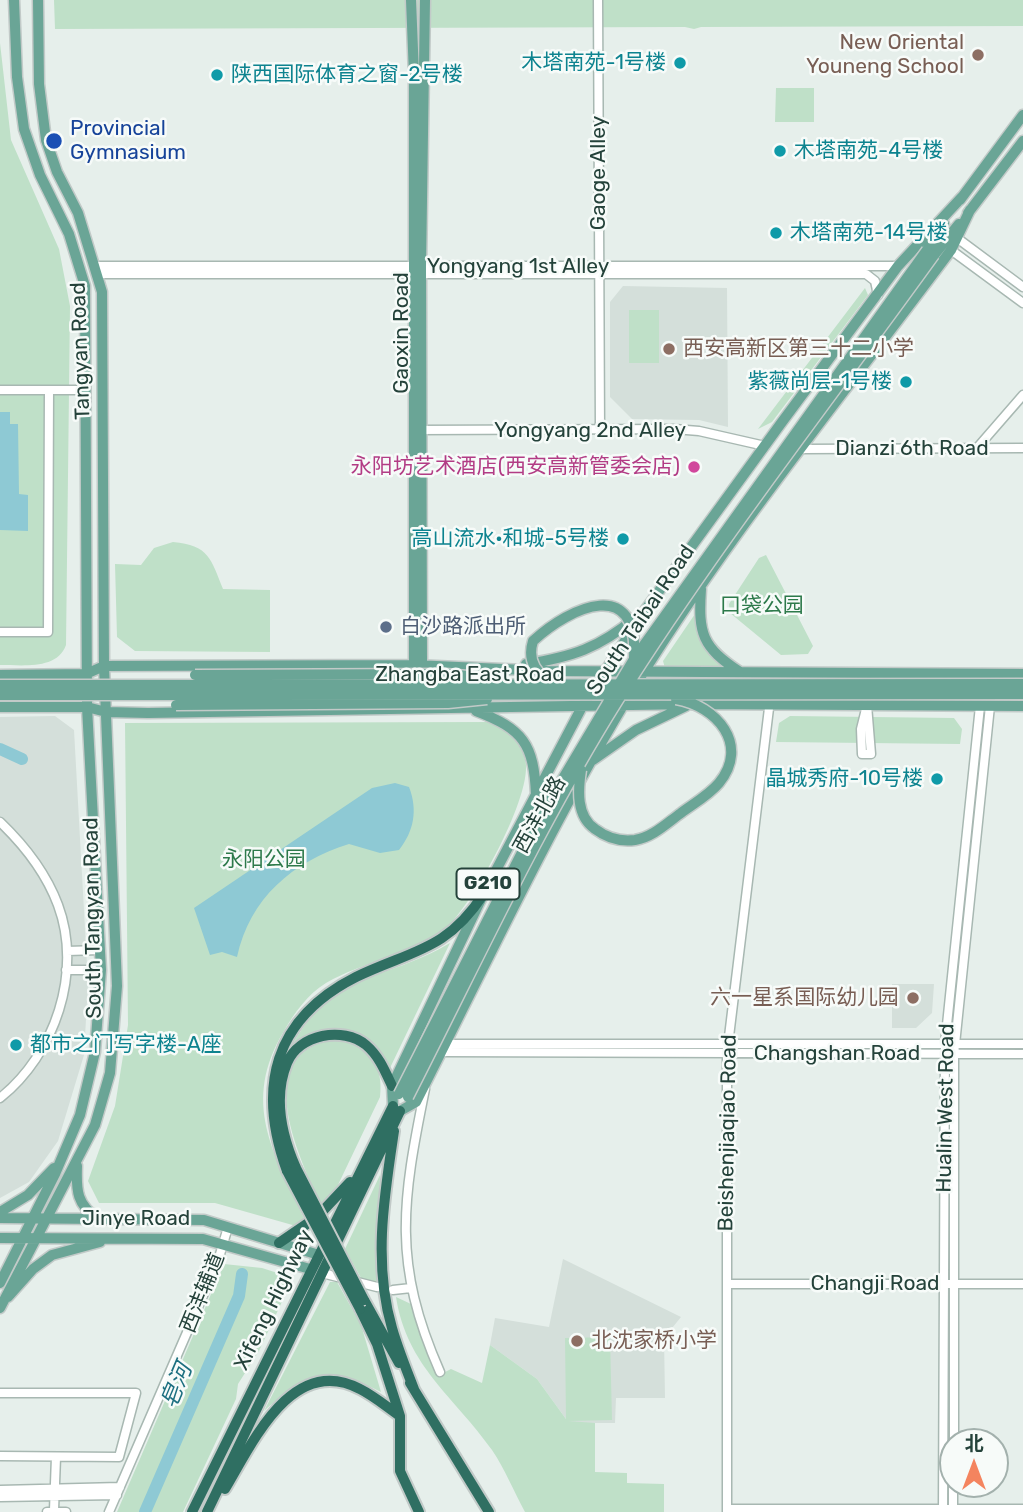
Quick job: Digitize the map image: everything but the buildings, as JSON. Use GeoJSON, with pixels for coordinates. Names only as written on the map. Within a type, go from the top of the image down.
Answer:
{"type":"FeatureCollection","features":[{"type":"Feature","properties":{"kind":"highway"},"geometry":{"type":"LineString","coordinates":[[483,895],[467,919],[440,941],[334,989],[301,1018],[287,1038],[276,1070],[272,1096],[276,1142],[362,1305],[489,1512]]}},
{"type":"Feature","properties":{"kind":"highway"},"geometry":{"type":"LineString","coordinates":[[291,1170],[282,1126],[281,1101],[287,1061],[296,1049],[320,1037],[347,1036],[364,1043],[376,1055],[399,1092]]}},
{"type":"Feature","properties":{"kind":"highway","name":"Xifeng Highway"},"geometry":{"type":"LineString","coordinates":[[192,1512],[395,1122],[397,1108]]}},
{"type":"Feature","properties":{"kind":"highway","name":"Xifeng Highway"},"geometry":{"type":"LineString","coordinates":[[209,1512],[316,1271],[319,1255],[357,1175],[397,1108]]}},
{"type":"Feature","properties":{"kind":"highway"},"geometry":{"type":"LineString","coordinates":[[395,1122],[383,1201],[382,1272],[392,1326],[414,1389]]}},
{"type":"Feature","properties":{"kind":"highway"},"geometry":{"type":"LineString","coordinates":[[279,1243],[317,1217],[357,1175]]}},
{"type":"Feature","properties":{"kind":"highway"},"geometry":{"type":"LineString","coordinates":[[362,1305],[400,1416],[400,1472],[419,1512]]}},
{"type":"Feature","properties":{"kind":"highway"},"geometry":{"type":"LineString","coordinates":[[209,1512],[265,1421],[285,1398],[302,1388],[340,1382],[359,1388],[400,1416]]}},
{"type":"Feature","properties":{"kind":"main road","name":"Tangyan Road"},"geometry":{"type":"LineString","coordinates":[[14,0],[17,77],[24,129],[40,174],[69,234],[85,286],[87,707]]}},
{"type":"Feature","properties":{"kind":"main road","name":"Tangyan Road"},"geometry":{"type":"LineString","coordinates":[[38,0],[39,85],[46,140],[57,172],[78,213],[102,292],[106,712]]}},
{"type":"Feature","properties":{"kind":"main road","name":"Gaoxin Road"},"geometry":{"type":"LineString","coordinates":[[411,0],[418,270],[418,665]]}},
{"type":"Feature","properties":{"kind":"main road","name":"Gaoxin Road"},"geometry":{"type":"LineString","coordinates":[[418,270],[425,0]]}},
{"type":"Feature","properties":{"kind":"main road","name":"South Taibai Road"},"geometry":{"type":"LineString","coordinates":[[606,671],[646,609],[898,266],[962,197],[1023,115]]}},
{"type":"Feature","properties":{"kind":"main road","name":"South Taibai Road"},"geometry":{"type":"LineString","coordinates":[[399,1092],[540,817],[634,659],[930,253],[970,210],[1023,141]]}},
{"type":"Feature","properties":{"kind":"main road","name":"South Taibai Road"},"geometry":{"type":"LineString","coordinates":[[399,1092],[542,834],[586,763],[618,700],[930,253],[962,197]]}},
{"type":"Feature","properties":{"kind":"main road","name":"South Taibai Road"},"geometry":{"type":"LineString","coordinates":[[645,671],[701,587],[951,250],[970,210]]}},
{"type":"Feature","properties":{"kind":"main road"},"geometry":{"type":"LineString","coordinates":[[701,587],[701,629],[705,639],[717,656],[741,672]]}},
{"type":"Feature","properties":{"kind":"main road"},"geometry":{"type":"LineString","coordinates":[[571,684],[551,680],[541,674],[534,667],[530,651],[533,641],[543,632],[585,606],[610,606],[623,613],[635,640],[634,659]]}},
{"type":"Feature","properties":{"kind":"main road"},"geometry":{"type":"LineString","coordinates":[[499,668],[562,658],[596,646],[646,609]]}},
{"type":"Feature","properties":{"kind":"main road"},"geometry":{"type":"LineString","coordinates":[[0,675],[86,674],[104,666],[418,665],[606,671],[1023,674]]}},
{"type":"Feature","properties":{"kind":"main road"},"geometry":{"type":"LineString","coordinates":[[155,666],[195,675],[446,674],[547,689]]}},
{"type":"Feature","properties":{"kind":"main road","name":"西沣北路"},"geometry":{"type":"LineString","coordinates":[[606,671],[583,705],[483,895],[399,1092],[397,1108],[416,1102],[586,763],[645,671]]}},
{"type":"Feature","properties":{"kind":"main road","name":"Zhangba East Road"},"geometry":{"type":"LineString","coordinates":[[0,684],[547,689],[651,695],[1023,694]]}},
{"type":"Feature","properties":{"kind":"main road","name":"Zhangba East Road"},"geometry":{"type":"LineString","coordinates":[[0,695],[547,689],[571,684],[1023,684]]}},
{"type":"Feature","properties":{"kind":"main road"},"geometry":{"type":"LineString","coordinates":[[148,713],[176,705],[448,703],[547,689]]}},
{"type":"Feature","properties":{"kind":"main road"},"geometry":{"type":"LineString","coordinates":[[651,695],[686,701],[710,711],[722,721],[731,745],[731,757],[728,769],[712,790],[654,833],[638,840],[623,841],[606,836],[591,826],[582,814],[579,784],[586,763],[636,730],[692,704]]}},
{"type":"Feature","properties":{"kind":"main road"},"geometry":{"type":"LineString","coordinates":[[0,707],[87,707],[106,712],[148,713],[692,704],[1023,706]]}},
{"type":"Feature","properties":{"kind":"main road","name":"South Tangyan Road"},"geometry":{"type":"LineString","coordinates":[[2,1279],[80,1115],[95,1052],[101,971],[87,707]]}},
{"type":"Feature","properties":{"kind":"main road"},"geometry":{"type":"LineString","coordinates":[[472,709],[502,720],[525,741],[532,754],[536,794]]}},
{"type":"Feature","properties":{"kind":"main road","name":"South Tangyan Road"},"geometry":{"type":"LineString","coordinates":[[1,1305],[95,1125],[110,1073],[117,986],[106,712]]}},
{"type":"Feature","properties":{"kind":"main road"},"geometry":{"type":"LineString","coordinates":[[397,1108],[399,1092]]}},
{"type":"Feature","properties":{"kind":"main road"},"geometry":{"type":"LineString","coordinates":[[77,1161],[78,1199],[85,1210],[99,1219]]}},
{"type":"Feature","properties":{"kind":"main road"},"geometry":{"type":"LineString","coordinates":[[0,1212],[29,1195],[59,1163]]}},
{"type":"Feature","properties":{"kind":"main road","name":"Jinye Road"},"geometry":{"type":"LineString","coordinates":[[0,1219],[204,1220],[319,1255]]}},
{"type":"Feature","properties":{"kind":"main road"},"geometry":{"type":"LineString","coordinates":[[87,1219],[87,1238]]}},
{"type":"Feature","properties":{"kind":"main road","name":"Jinye Road"},"geometry":{"type":"LineString","coordinates":[[0,1238],[203,1239],[316,1271]]}},
{"type":"Feature","properties":{"kind":"main road"},"geometry":{"type":"LineString","coordinates":[[1,1305],[33,1269],[52,1255],[117,1238]]}},
{"type":"Feature","properties":{"kind":"main road"},"geometry":{"type":"LineString","coordinates":[[0,1258],[2,1279]]}},
{"type":"Feature","properties":{"kind":"street","name":"Gaoge Alley"},"geometry":{"type":"LineString","coordinates":[[598,0],[600,430]]}},
{"type":"Feature","properties":{"kind":"street"},"geometry":{"type":"LineString","coordinates":[[957,238],[1023,287]]}},
{"type":"Feature","properties":{"kind":"street"},"geometry":{"type":"LineString","coordinates":[[951,250],[1023,303]]}},
{"type":"Feature","properties":{"kind":"street","name":"Yongyang 1st Alley"},"geometry":{"type":"LineString","coordinates":[[97,270],[599,270],[898,266]]}},
{"type":"Feature","properties":{"kind":"street","name":"Yongyang 1st Alley"},"geometry":{"type":"LineString","coordinates":[[599,270],[866,274],[875,281],[878,295]]}},
{"type":"Feature","properties":{"kind":"street"},"geometry":{"type":"LineString","coordinates":[[0,390],[86,390]]}},
{"type":"Feature","properties":{"kind":"street"},"geometry":{"type":"LineString","coordinates":[[0,632],[48,632],[49,390]]}},
{"type":"Feature","properties":{"kind":"street"},"geometry":{"type":"LineString","coordinates":[[977,448],[1023,395]]}},
{"type":"Feature","properties":{"kind":"street","name":"Yongyang 2nd Alley"},"geometry":{"type":"LineString","coordinates":[[418,430],[699,431],[765,446]]}},
{"type":"Feature","properties":{"kind":"street","name":"Dianzi 6th Road"},"geometry":{"type":"LineString","coordinates":[[802,449],[1023,448]]}},
{"type":"Feature","properties":{"kind":"street","name":"Beishenjiaqiao Road"},"geometry":{"type":"LineString","coordinates":[[727,1511],[727,1053],[772,673]]}},
{"type":"Feature","properties":{"kind":"street"},"geometry":{"type":"LineString","coordinates":[[867,705],[871,754],[862,754],[862,729],[867,705]]}},
{"type":"Feature","properties":{"kind":"street","name":"Hualin West Road"},"geometry":{"type":"LineString","coordinates":[[943,1511],[943,1284],[949,1054],[956,1044],[985,706]]}},
{"type":"Feature","properties":{"kind":"street","name":"Hualin West Road"},"geometry":{"type":"LineString","coordinates":[[954,1428],[955,1284],[949,1054],[945,1044],[985,706]]}},
{"type":"Feature","properties":{"kind":"street"},"geometry":{"type":"LineString","coordinates":[[0,822],[29,852],[58,904],[67,951],[61,1002],[39,1057],[0,1098]]}},
{"type":"Feature","properties":{"kind":"street"},"geometry":{"type":"LineString","coordinates":[[67,951],[100,950]]}},
{"type":"Feature","properties":{"kind":"street"},"geometry":{"type":"LineString","coordinates":[[66,970],[101,971]]}},
{"type":"Feature","properties":{"kind":"street","name":"Changshan Road"},"geometry":{"type":"LineString","coordinates":[[444,1048],[728,1043],[1023,1044]]}},
{"type":"Feature","properties":{"kind":"street","name":"Changshan Road"},"geometry":{"type":"LineString","coordinates":[[444,1048],[1023,1054]]}},
{"type":"Feature","properties":{"kind":"street"},"geometry":{"type":"LineString","coordinates":[[427,1080],[410,1154],[404,1211],[411,1288],[440,1373]]}},
{"type":"Feature","properties":{"kind":"street","name":"西沣辅道"},"geometry":{"type":"LineString","coordinates":[[109,1512],[228,1227]]}},
{"type":"Feature","properties":{"kind":"street"},"geometry":{"type":"LineString","coordinates":[[316,1271],[377,1287]]}},
{"type":"Feature","properties":{"kind":"street","name":"Changji Road"},"geometry":{"type":"LineString","coordinates":[[727,1284],[1023,1284]]}},
{"type":"Feature","properties":{"kind":"street"},"geometry":{"type":"LineString","coordinates":[[393,1290],[411,1288]]}},
{"type":"Feature","properties":{"kind":"street"},"geometry":{"type":"LineString","coordinates":[[0,1393],[136,1393],[120,1457],[0,1456]]}},
{"type":"Feature","properties":{"kind":"street"},"geometry":{"type":"LineString","coordinates":[[56,1457],[55,1492],[50,1511],[66,1512]]}},
{"type":"Feature","properties":{"kind":"street"},"geometry":{"type":"LineString","coordinates":[[0,1490],[119,1491]]}},
{"type":"Feature","properties":{"kind":"street"},"geometry":{"type":"LineString","coordinates":[[0,1497],[55,1492]]}},
{"type":"Feature","properties":{"kind":"street"},"geometry":{"type":"LineString","coordinates":[[727,1511],[1023,1509]]}},
{"type":"Feature","properties":{"kind":"shaded area","name":"西安高新区第三十二小学"},"geometry":{"type":"Polygon","coordinates":[[[623,286],[727,288],[728,427],[699,420],[632,419],[610,397],[610,302],[623,286]]]}},
{"type":"Feature","properties":{"kind":"shaded area"},"geometry":{"type":"Polygon","coordinates":[[[55,716],[74,730],[88,983],[84,1055],[58,1141],[29,1182],[0,1198],[0,717],[55,716]]]}},
{"type":"Feature","properties":{"kind":"shaded area","name":"六一星系国际幼儿园"},"geometry":{"type":"Polygon","coordinates":[[[892,984],[934,984],[932,1013],[916,1028],[892,1028],[892,984]]]}},
{"type":"Feature","properties":{"kind":"shaded area","name":"北沈家桥小学"},"geometry":{"type":"Polygon","coordinates":[[[563,1259],[681,1317],[664,1338],[665,1398],[616,1398],[615,1423],[569,1423],[537,1379],[490,1345],[495,1318],[549,1327],[563,1259]]]}},
{"type":"Feature","properties":{"kind":"green space"},"geometry":{"type":"Polygon","coordinates":[[[54,0],[1023,0],[1023,26],[55,29],[54,0]]]}},
{"type":"Feature","properties":{"kind":"green space"},"geometry":{"type":"Polygon","coordinates":[[[0,43],[11,140],[59,249],[70,306],[66,645],[55,659],[29,665],[0,665],[0,43]]]}},
{"type":"Feature","properties":{"kind":"green space"},"geometry":{"type":"Polygon","coordinates":[[[776,88],[814,88],[814,122],[775,122],[776,88]]]}},
{"type":"Feature","properties":{"kind":"green space"},"geometry":{"type":"Polygon","coordinates":[[[865,288],[868,295],[772,422],[758,429],[865,288]]]}},
{"type":"Feature","properties":{"kind":"green space"},"geometry":{"type":"Polygon","coordinates":[[[629,310],[659,310],[659,363],[629,363],[629,310]]]}},
{"type":"Feature","properties":{"kind":"green space"},"geometry":{"type":"Polygon","coordinates":[[[173,542],[194,546],[207,555],[223,589],[270,590],[270,652],[135,651],[117,637],[115,564],[141,565],[154,548],[173,542]]]}},
{"type":"Feature","properties":{"kind":"green space","name":"口袋公园"},"geometry":{"type":"Polygon","coordinates":[[[766,555],[813,646],[808,654],[781,655],[730,613],[729,604],[759,558],[766,555]]]}},
{"type":"Feature","properties":{"kind":"green space"},"geometry":{"type":"Polygon","coordinates":[[[695,614],[698,637],[724,667],[665,668],[663,661],[695,614]]]}},
{"type":"Feature","properties":{"kind":"green space"},"geometry":{"type":"Polygon","coordinates":[[[790,716],[954,718],[962,729],[960,744],[776,742],[779,723],[790,716]]]}},
{"type":"Feature","properties":{"kind":"green space","name":"永阳公园"},"geometry":{"type":"Polygon","coordinates":[[[490,722],[516,741],[525,759],[526,775],[521,796],[499,848],[471,897],[446,928],[432,937],[319,987],[292,1017],[271,1057],[263,1104],[266,1127],[282,1172],[305,1220],[296,1226],[215,1203],[99,1203],[88,1181],[115,1106],[128,1025],[125,723],[490,722]]]}},
{"type":"Feature","properties":{"kind":"green space"},"geometry":{"type":"Polygon","coordinates":[[[450,943],[389,1070],[374,1049],[360,1040],[334,1031],[290,1049],[307,1023],[324,1004],[342,991],[450,943]]]}},
{"type":"Feature","properties":{"kind":"green space"},"geometry":{"type":"Polygon","coordinates":[[[340,1039],[366,1053],[377,1067],[380,1097],[337,1187],[321,1205],[292,1132],[287,1106],[287,1082],[295,1062],[312,1047],[340,1039]]]}},
{"type":"Feature","properties":{"kind":"green space"},"geometry":{"type":"Polygon","coordinates":[[[380,1175],[377,1283],[361,1278],[345,1249],[380,1175]]]}},
{"type":"Feature","properties":{"kind":"green space"},"geometry":{"type":"Polygon","coordinates":[[[224,1264],[262,1268],[293,1278],[259,1351],[238,1384],[236,1399],[183,1512],[117,1512],[224,1264]]]}},
{"type":"Feature","properties":{"kind":"green space"},"geometry":{"type":"Polygon","coordinates":[[[330,1282],[337,1282],[361,1325],[381,1392],[348,1379],[319,1379],[292,1389],[264,1411],[330,1282]]]}},
{"type":"Feature","properties":{"kind":"green space"},"geometry":{"type":"Polygon","coordinates":[[[396,1297],[411,1304],[428,1356],[439,1375],[451,1369],[482,1383],[490,1345],[537,1379],[566,1419],[565,1338],[610,1337],[612,1420],[568,1421],[595,1423],[595,1472],[627,1473],[627,1483],[664,1484],[664,1512],[525,1512],[492,1450],[421,1362],[410,1343],[396,1297]]]}},
{"type":"Feature","properties":{"kind":"water"},"geometry":{"type":"Polygon","coordinates":[[[0,412],[10,412],[10,424],[18,424],[19,494],[28,495],[28,531],[0,530],[0,412]]]}},
{"type":"Feature","properties":{"kind":"water"},"geometry":{"type":"Polygon","coordinates":[[[395,783],[409,787],[414,812],[411,828],[399,850],[380,853],[349,844],[309,861],[276,885],[263,900],[243,936],[237,957],[222,952],[210,955],[194,908],[372,788],[395,783]]]}},
{"type":"Feature","properties":{"kind":"waterway","name":"皂河"},"geometry":{"type":"LineString","coordinates":[[0,749],[22,759]]}},
{"type":"Feature","properties":{"kind":"waterway","name":"皂河"},"geometry":{"type":"LineString","coordinates":[[145,1512],[239,1296],[242,1274]]}},
{"type":"Feature","properties":{"kind":"place","name":"New Oriental Youneng School"},"geometry":{"type":"Point","coordinates":[978,55]}},
{"type":"Feature","properties":{"kind":"place","name":"木塔南苑-1号楼"},"geometry":{"type":"Point","coordinates":[680,63]}},
{"type":"Feature","properties":{"kind":"place","name":"陕西国际体育之窗-2号楼"},"geometry":{"type":"Point","coordinates":[217,75]}},
{"type":"Feature","properties":{"kind":"place","name":"Provincial Gymnasium"},"geometry":{"type":"Point","coordinates":[54,141]}},
{"type":"Feature","properties":{"kind":"place","name":"木塔南苑-4号楼"},"geometry":{"type":"Point","coordinates":[780,151]}},
{"type":"Feature","properties":{"kind":"place","name":"木塔南苑-14号楼"},"geometry":{"type":"Point","coordinates":[776,233]}},
{"type":"Feature","properties":{"kind":"place","name":"西安高新区第三十二小学"},"geometry":{"type":"Point","coordinates":[669,349]}},
{"type":"Feature","properties":{"kind":"place","name":"紫薇尚层-1号楼"},"geometry":{"type":"Point","coordinates":[906,382]}},
{"type":"Feature","properties":{"kind":"place","name":"永阳坊艺术酒店(西安高新管委会店)"},"geometry":{"type":"Point","coordinates":[694,467]}},
{"type":"Feature","properties":{"kind":"place","name":"高山流水·和城-5号楼"},"geometry":{"type":"Point","coordinates":[623,539]}},
{"type":"Feature","properties":{"kind":"place","name":"白沙路派出所"},"geometry":{"type":"Point","coordinates":[386,627]}},
{"type":"Feature","properties":{"kind":"place","name":"晶城秀府-10号楼"},"geometry":{"type":"Point","coordinates":[937,779]}},
{"type":"Feature","properties":{"kind":"place","name":"六一星系国际幼儿园"},"geometry":{"type":"Point","coordinates":[913,998]}},
{"type":"Feature","properties":{"kind":"place","name":"都市之门写字楼-A座"},"geometry":{"type":"Point","coordinates":[16,1045]}},
{"type":"Feature","properties":{"kind":"place","name":"北沈家桥小学"},"geometry":{"type":"Point","coordinates":[577,1341]}}]}
